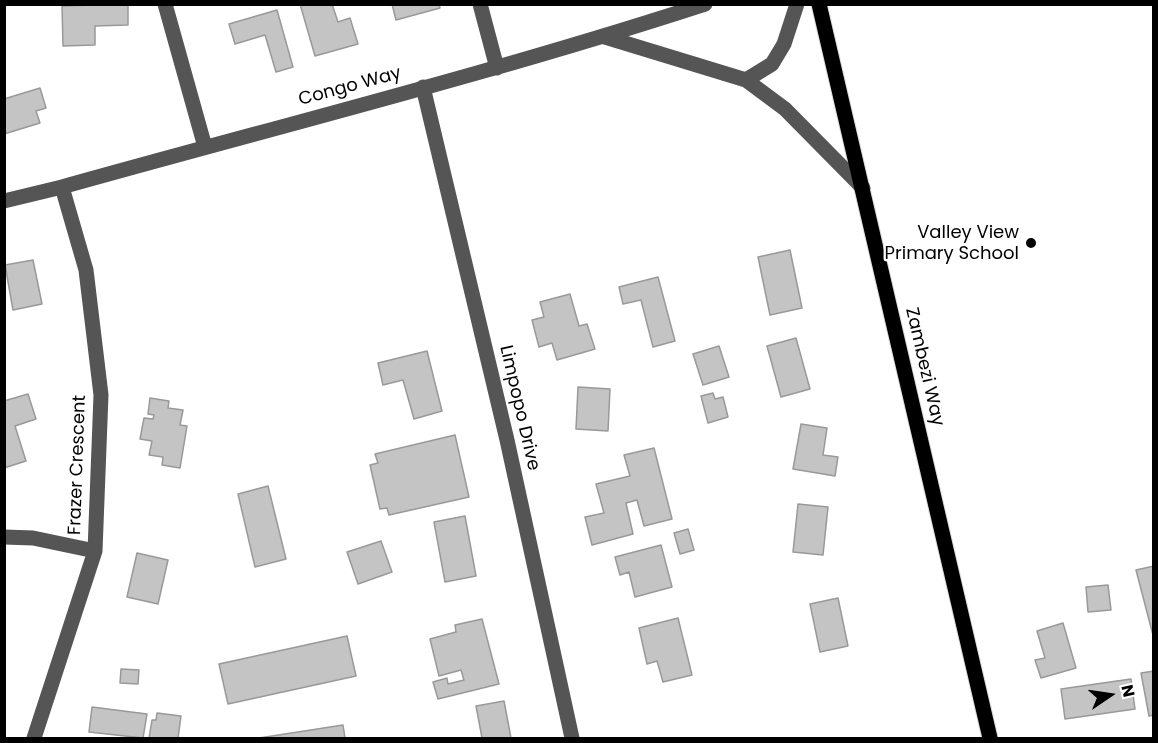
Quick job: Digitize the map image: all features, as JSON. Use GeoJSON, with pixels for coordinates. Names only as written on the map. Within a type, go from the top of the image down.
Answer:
{"type":"FeatureCollection","features":[{"type":"Feature","properties":{"kind":"main road","name":"Zambezi Way"},"geometry":{"type":"LineString","coordinates":[[819,4],[990,738]]}},
{"type":"Feature","properties":{"kind":"street"},"geometry":{"type":"LineString","coordinates":[[165,4],[205,147]]}},
{"type":"Feature","properties":{"kind":"street"},"geometry":{"type":"LineString","coordinates":[[480,4],[497,68]]}},
{"type":"Feature","properties":{"kind":"street","name":"Congo Way"},"geometry":{"type":"LineString","coordinates":[[4,201],[497,68],[605,37],[705,4]]}},
{"type":"Feature","properties":{"kind":"street"},"geometry":{"type":"LineString","coordinates":[[746,80],[772,64],[784,44],[797,4]]}},
{"type":"Feature","properties":{"kind":"street"},"geometry":{"type":"LineString","coordinates":[[605,37],[746,80],[786,109],[863,188]]}},
{"type":"Feature","properties":{"kind":"street","name":"Limpopo Drive"},"geometry":{"type":"LineString","coordinates":[[423,87],[507,440],[572,738]]}},
{"type":"Feature","properties":{"kind":"street","name":"Frazer Crescent"},"geometry":{"type":"LineString","coordinates":[[34,738],[95,551],[101,395],[86,270],[62,187]]}},
{"type":"Feature","properties":{"kind":"street"},"geometry":{"type":"LineString","coordinates":[[4,537],[33,538],[95,551]]}},
{"type":"Feature","properties":{"kind":"building"},"geometry":{"type":"Polygon","coordinates":[[[128,4],[128,25],[95,26],[95,45],[63,46],[62,6],[128,4]]]}},
{"type":"Feature","properties":{"kind":"building"},"geometry":{"type":"Polygon","coordinates":[[[300,4],[332,4],[338,22],[350,18],[358,44],[315,56],[300,4]]]}},
{"type":"Feature","properties":{"kind":"building"},"geometry":{"type":"Polygon","coordinates":[[[392,4],[439,4],[440,8],[396,20],[392,4]]]}},
{"type":"Feature","properties":{"kind":"building"},"geometry":{"type":"Polygon","coordinates":[[[277,10],[293,67],[276,72],[265,35],[235,44],[229,24],[277,10]]]}},
{"type":"Feature","properties":{"kind":"building"},"geometry":{"type":"Polygon","coordinates":[[[40,88],[46,108],[36,111],[40,123],[4,134],[4,99],[40,88]]]}},
{"type":"Feature","properties":{"kind":"building"},"geometry":{"type":"Polygon","coordinates":[[[790,250],[802,308],[770,315],[758,257],[790,250]]]}},
{"type":"Feature","properties":{"kind":"building"},"geometry":{"type":"Polygon","coordinates":[[[33,260],[42,304],[13,310],[5,265],[33,260]]]}},
{"type":"Feature","properties":{"kind":"building"},"geometry":{"type":"Polygon","coordinates":[[[658,277],[675,341],[653,347],[641,300],[623,304],[619,287],[658,277]]]}},
{"type":"Feature","properties":{"kind":"building"},"geometry":{"type":"Polygon","coordinates":[[[570,294],[579,326],[587,324],[595,349],[557,360],[552,343],[539,347],[532,320],[544,317],[540,302],[570,294]]]}},
{"type":"Feature","properties":{"kind":"building"},"geometry":{"type":"Polygon","coordinates":[[[796,338],[810,389],[781,397],[767,346],[796,338]]]}},
{"type":"Feature","properties":{"kind":"building"},"geometry":{"type":"Polygon","coordinates":[[[719,346],[729,377],[703,385],[693,354],[719,346]]]}},
{"type":"Feature","properties":{"kind":"building"},"geometry":{"type":"Polygon","coordinates":[[[427,351],[442,411],[414,419],[403,380],[383,385],[378,363],[427,351]]]}},
{"type":"Feature","properties":{"kind":"building"},"geometry":{"type":"Polygon","coordinates":[[[578,387],[610,389],[608,431],[576,429],[578,387]]]}},
{"type":"Feature","properties":{"kind":"building"},"geometry":{"type":"Polygon","coordinates":[[[713,393],[715,399],[723,397],[728,417],[708,423],[701,396],[713,393]]]}},
{"type":"Feature","properties":{"kind":"building"},"geometry":{"type":"Polygon","coordinates":[[[28,394],[36,419],[15,426],[26,461],[4,468],[4,401],[28,394]]]}},
{"type":"Feature","properties":{"kind":"building"},"geometry":{"type":"Polygon","coordinates":[[[150,398],[169,401],[168,408],[183,410],[180,425],[187,426],[180,468],[162,465],[163,457],[149,455],[152,441],[140,439],[144,418],[153,419],[154,415],[148,414],[150,398]]]}},
{"type":"Feature","properties":{"kind":"building"},"geometry":{"type":"Polygon","coordinates":[[[801,424],[827,428],[823,455],[838,457],[835,476],[793,469],[801,424]]]}},
{"type":"Feature","properties":{"kind":"building"},"geometry":{"type":"Polygon","coordinates":[[[455,435],[469,497],[389,515],[387,508],[380,509],[370,465],[378,463],[375,454],[455,435]]]}},
{"type":"Feature","properties":{"kind":"building"},"geometry":{"type":"Polygon","coordinates":[[[654,448],[672,519],[644,526],[637,500],[626,503],[633,534],[592,545],[585,517],[604,513],[596,484],[630,476],[624,455],[654,448]]]}},
{"type":"Feature","properties":{"kind":"building"},"geometry":{"type":"Polygon","coordinates":[[[268,486],[286,559],[255,567],[238,494],[268,486]]]}},
{"type":"Feature","properties":{"kind":"building"},"geometry":{"type":"Polygon","coordinates":[[[798,504],[828,507],[823,555],[793,552],[798,504]]]}},
{"type":"Feature","properties":{"kind":"building"},"geometry":{"type":"Polygon","coordinates":[[[465,516],[476,576],[445,582],[434,522],[465,516]]]}},
{"type":"Feature","properties":{"kind":"building"},"geometry":{"type":"Polygon","coordinates":[[[688,529],[694,550],[680,554],[674,533],[688,529]]]}},
{"type":"Feature","properties":{"kind":"building"},"geometry":{"type":"Polygon","coordinates":[[[381,541],[392,572],[358,584],[347,552],[381,541]]]}},
{"type":"Feature","properties":{"kind":"building"},"geometry":{"type":"Polygon","coordinates":[[[661,545],[672,587],[635,597],[629,572],[620,575],[615,557],[661,545]]]}},
{"type":"Feature","properties":{"kind":"building"},"geometry":{"type":"Polygon","coordinates":[[[137,553],[168,560],[158,604],[127,597],[137,553]]]}},
{"type":"Feature","properties":{"kind":"building"},"geometry":{"type":"Polygon","coordinates":[[[1154,566],[1154,639],[1136,570],[1154,566]]]}},
{"type":"Feature","properties":{"kind":"building"},"geometry":{"type":"Polygon","coordinates":[[[1108,585],[1111,610],[1088,612],[1086,587],[1108,585]]]}},
{"type":"Feature","properties":{"kind":"building"},"geometry":{"type":"Polygon","coordinates":[[[838,598],[848,646],[820,652],[810,604],[838,598]]]}},
{"type":"Feature","properties":{"kind":"building"},"geometry":{"type":"Polygon","coordinates":[[[678,618],[692,675],[663,682],[657,661],[647,664],[639,628],[678,618]]]}},
{"type":"Feature","properties":{"kind":"building"},"geometry":{"type":"Polygon","coordinates":[[[482,619],[499,684],[438,699],[433,682],[447,678],[448,684],[464,680],[461,670],[439,676],[430,639],[456,632],[455,625],[482,619]]]}},
{"type":"Feature","properties":{"kind":"building"},"geometry":{"type":"Polygon","coordinates":[[[1063,623],[1076,668],[1041,678],[1035,660],[1045,658],[1037,631],[1063,623]]]}},
{"type":"Feature","properties":{"kind":"building"},"geometry":{"type":"Polygon","coordinates":[[[347,636],[356,676],[228,704],[219,664],[347,636]]]}},
{"type":"Feature","properties":{"kind":"building"},"geometry":{"type":"Polygon","coordinates":[[[121,669],[139,670],[138,684],[120,683],[121,669]]]}},
{"type":"Feature","properties":{"kind":"building"},"geometry":{"type":"Polygon","coordinates":[[[1154,671],[1154,715],[1149,716],[1141,673],[1154,671]]]}},
{"type":"Feature","properties":{"kind":"building"},"geometry":{"type":"Polygon","coordinates":[[[1131,679],[1135,709],[1065,719],[1061,689],[1131,679]]]}},
{"type":"Feature","properties":{"kind":"building"},"geometry":{"type":"Polygon","coordinates":[[[504,701],[511,738],[482,738],[476,706],[504,701]]]}},
{"type":"Feature","properties":{"kind":"building"},"geometry":{"type":"Polygon","coordinates":[[[92,707],[147,714],[143,738],[89,732],[92,707]]]}},
{"type":"Feature","properties":{"kind":"building"},"geometry":{"type":"Polygon","coordinates":[[[157,713],[181,716],[178,738],[149,738],[152,720],[156,720],[157,713]]]}},
{"type":"Feature","properties":{"kind":"building"},"geometry":{"type":"Polygon","coordinates":[[[343,725],[345,738],[259,738],[343,725]]]}},
{"type":"Feature","properties":{"kind":"place","name":"Valley View Primary School"},"geometry":{"type":"Point","coordinates":[1031,243]}}]}
